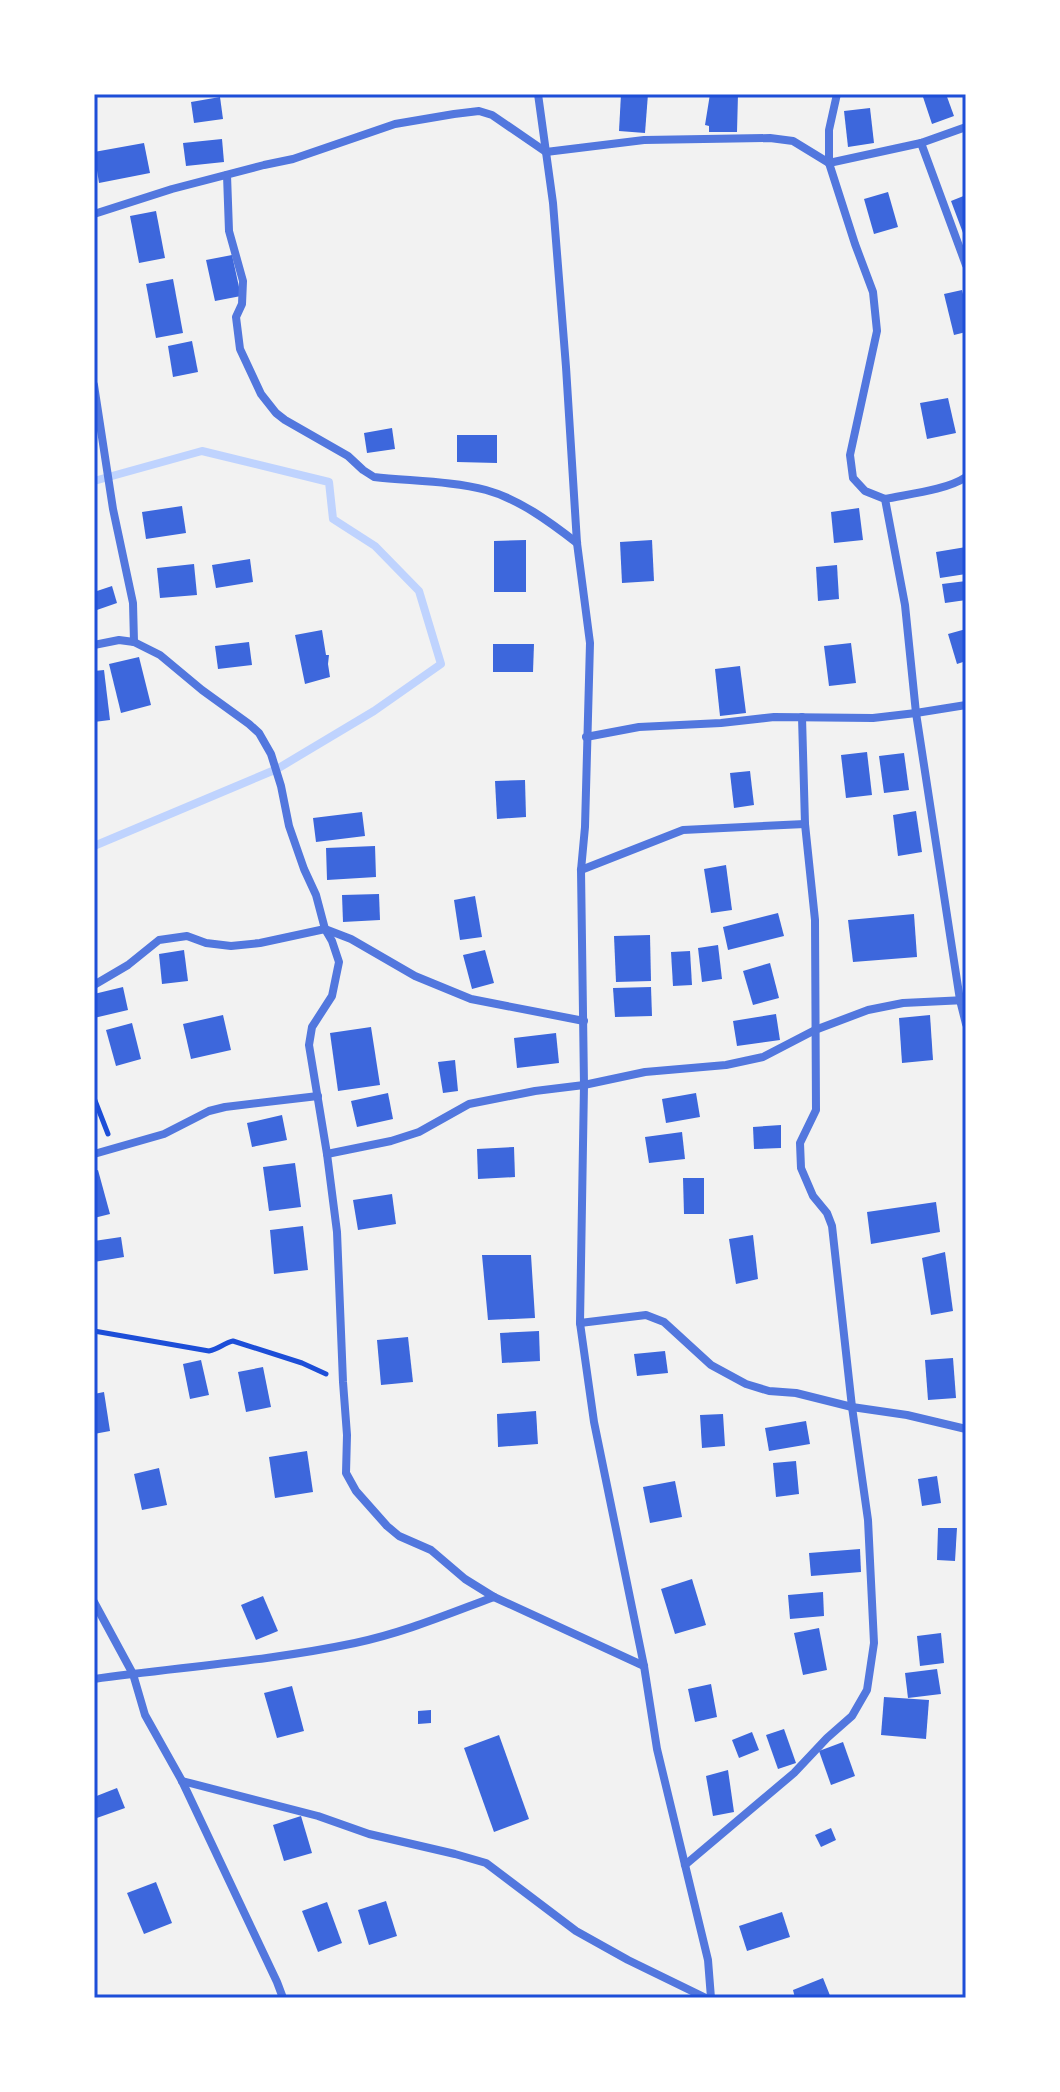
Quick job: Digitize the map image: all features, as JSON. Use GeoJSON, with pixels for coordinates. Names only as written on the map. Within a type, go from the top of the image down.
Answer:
{"type":"FeatureCollection","features":[{"type":"Feature","properties":{"kind":"street"},"geometry":{"type":"LineString","coordinates":[[182,1781],[318,1816],[369,1834],[486,1863],[576,1931],[708,1998],[708,1960],[657,1749],[644,1666],[594,1422],[580,1323],[584,1085],[581,870],[590,643],[577,543],[553,203],[538,94]]}},
{"type":"Feature","properties":{"kind":"street"},"geometry":{"type":"LineString","coordinates":[[837,94],[829,130],[829,163],[873,292],[877,331],[850,455],[853,478],[865,491],[885,499],[940,487],[966,477]]}},
{"type":"Feature","properties":{"kind":"street"},"geometry":{"type":"LineString","coordinates":[[94,214],[172,189],[293,159],[395,124],[479,111],[497,118],[546,152],[644,140],[770,138],[793,141],[829,163],[921,143],[966,127]]}},
{"type":"Feature","properties":{"kind":"street"},"geometry":{"type":"LineString","coordinates":[[921,143],[966,265]]}},
{"type":"Feature","properties":{"kind":"street"},"geometry":{"type":"LineString","coordinates":[[227,175],[229,231],[243,281],[242,304],[236,317],[240,349],[261,394],[276,413],[348,456],[374,477],[486,490],[515,502],[577,543]]}},
{"type":"Feature","properties":{"kind":"street"},"geometry":{"type":"LineString","coordinates":[[94,385],[113,509],[133,603],[134,642]]}},
{"type":"Feature","properties":{"kind":"street"},"geometry":{"type":"LineString","coordinates":[[885,499],[905,605],[916,713],[966,1024]]}},
{"type":"Feature","properties":{"kind":"street"},"geometry":{"type":"LineString","coordinates":[[94,645],[119,640],[134,642],[160,655],[259,733],[277,769],[289,826],[339,962],[332,996],[312,1027],[309,1045],[337,1232],[347,1435],[346,1473],[356,1491],[387,1526],[399,1536],[431,1550],[465,1579],[494,1597],[644,1666]]}},
{"type":"Feature","properties":{"kind":"street"},"geometry":{"type":"LineString","coordinates":[[586,737],[639,727],[774,717],[873,718],[966,705]]}},
{"type":"Feature","properties":{"kind":"street"},"geometry":{"type":"LineString","coordinates":[[685,1865],[794,1773],[852,1716],[867,1690],[874,1643],[868,1520],[832,1226],[827,1213],[813,1196],[801,1168],[800,1143],[816,1110],[815,920],[805,824],[802,717]]}},
{"type":"Feature","properties":{"kind":"street"},"geometry":{"type":"LineString","coordinates":[[581,870],[683,830],[805,824]]}},
{"type":"Feature","properties":{"kind":"street"},"geometry":{"type":"LineString","coordinates":[[94,985],[128,965],[159,940],[187,936],[206,943],[231,946],[325,929],[351,939],[415,976],[471,999],[584,1021]]}},
{"type":"Feature","properties":{"kind":"street"},"geometry":{"type":"LineString","coordinates":[[327,1154],[419,1132],[469,1104],[645,1072],[726,1065],[763,1057],[815,1030],[868,1010],[903,1003],[963,1000]]}},
{"type":"Feature","properties":{"kind":"street"},"geometry":{"type":"LineString","coordinates":[[94,1154],[164,1134],[209,1111],[318,1096]]}},
{"type":"Feature","properties":{"kind":"street"},"geometry":{"type":"LineString","coordinates":[[580,1323],[646,1315],[664,1322],[711,1365],[746,1384],[966,1429]]}},
{"type":"Feature","properties":{"kind":"street"},"geometry":{"type":"LineString","coordinates":[[94,1679],[259,1659],[355,1643],[404,1630],[494,1597]]}},
{"type":"Feature","properties":{"kind":"street"},"geometry":{"type":"LineString","coordinates":[[94,1602],[133,1674],[145,1715],[182,1781],[283,1998]]}},
{"type":"Feature","properties":{"kind":"path"},"geometry":{"type":"LineString","coordinates":[[94,1098],[114,1149]]}},
{"type":"Feature","properties":{"kind":"path"},"geometry":{"type":"LineString","coordinates":[[94,1331],[209,1351],[233,1341],[302,1363],[343,1382]]}},
{"type":"Feature","properties":{"kind":"building"},"geometry":{"type":"Polygon","coordinates":[[[621,94],[648,94],[645,133],[619,131],[621,94]]]}},
{"type":"Feature","properties":{"kind":"building"},"geometry":{"type":"Polygon","coordinates":[[[710,94],[738,94],[737,132],[709,132],[709,126],[705,125],[710,94]]]}},
{"type":"Feature","properties":{"kind":"building"},"geometry":{"type":"Polygon","coordinates":[[[922,94],[946,94],[954,116],[932,124],[922,94]]]}},
{"type":"Feature","properties":{"kind":"building"},"geometry":{"type":"Polygon","coordinates":[[[220,97],[223,119],[194,123],[191,102],[220,97]]]}},
{"type":"Feature","properties":{"kind":"building"},"geometry":{"type":"Polygon","coordinates":[[[870,108],[874,143],[848,147],[844,111],[870,108]]]}},
{"type":"Feature","properties":{"kind":"building"},"geometry":{"type":"Polygon","coordinates":[[[222,139],[224,162],[186,166],[183,143],[222,139]]]}},
{"type":"Feature","properties":{"kind":"building"},"geometry":{"type":"Polygon","coordinates":[[[144,143],[150,173],[99,183],[94,152],[144,143]]]}},
{"type":"Feature","properties":{"kind":"building"},"geometry":{"type":"Polygon","coordinates":[[[888,192],[898,227],[874,234],[864,199],[888,192]]]}},
{"type":"Feature","properties":{"kind":"building"},"geometry":{"type":"Polygon","coordinates":[[[966,195],[966,232],[963,233],[951,201],[966,195]]]}},
{"type":"Feature","properties":{"kind":"building"},"geometry":{"type":"Polygon","coordinates":[[[156,211],[165,258],[139,263],[130,216],[156,211]]]}},
{"type":"Feature","properties":{"kind":"building"},"geometry":{"type":"Polygon","coordinates":[[[232,255],[241,296],[215,301],[206,260],[232,255]]]}},
{"type":"Feature","properties":{"kind":"building"},"geometry":{"type":"Polygon","coordinates":[[[173,279],[183,333],[156,338],[146,284],[173,279]]]}},
{"type":"Feature","properties":{"kind":"building"},"geometry":{"type":"Polygon","coordinates":[[[962,290],[966,306],[966,332],[954,335],[944,294],[962,290]]]}},
{"type":"Feature","properties":{"kind":"building"},"geometry":{"type":"Polygon","coordinates":[[[192,341],[198,372],[173,377],[168,346],[192,341]]]}},
{"type":"Feature","properties":{"kind":"building"},"geometry":{"type":"Polygon","coordinates":[[[948,398],[956,433],[927,439],[920,403],[948,398]]]}},
{"type":"Feature","properties":{"kind":"building"},"geometry":{"type":"Polygon","coordinates":[[[392,428],[395,449],[367,453],[364,433],[392,428]]]}},
{"type":"Feature","properties":{"kind":"building"},"geometry":{"type":"Polygon","coordinates":[[[457,435],[497,435],[497,463],[457,462],[457,435]]]}},
{"type":"Feature","properties":{"kind":"building"},"geometry":{"type":"Polygon","coordinates":[[[182,506],[186,533],[146,539],[142,512],[182,506]]]}},
{"type":"Feature","properties":{"kind":"building"},"geometry":{"type":"Polygon","coordinates":[[[859,508],[863,540],[834,543],[831,512],[859,508]]]}},
{"type":"Feature","properties":{"kind":"building"},"geometry":{"type":"Polygon","coordinates":[[[526,540],[526,592],[494,592],[494,541],[526,540]]]}},
{"type":"Feature","properties":{"kind":"building"},"geometry":{"type":"Polygon","coordinates":[[[652,540],[654,581],[622,583],[620,542],[652,540]]]}},
{"type":"Feature","properties":{"kind":"building"},"geometry":{"type":"Polygon","coordinates":[[[966,547],[966,574],[940,578],[936,552],[966,547]]]}},
{"type":"Feature","properties":{"kind":"building"},"geometry":{"type":"Polygon","coordinates":[[[250,559],[253,582],[216,588],[212,565],[250,559]]]}},
{"type":"Feature","properties":{"kind":"building"},"geometry":{"type":"Polygon","coordinates":[[[194,564],[197,595],[160,598],[157,568],[194,564]]]}},
{"type":"Feature","properties":{"kind":"building"},"geometry":{"type":"Polygon","coordinates":[[[837,565],[839,599],[818,601],[816,567],[837,565]]]}},
{"type":"Feature","properties":{"kind":"building"},"geometry":{"type":"Polygon","coordinates":[[[966,581],[966,600],[945,603],[942,584],[966,581]]]}},
{"type":"Feature","properties":{"kind":"building"},"geometry":{"type":"Polygon","coordinates":[[[112,586],[117,603],[94,611],[94,592],[112,586]]]}},
{"type":"Feature","properties":{"kind":"building"},"geometry":{"type":"Polygon","coordinates":[[[966,629],[966,661],[957,664],[948,634],[966,629]]]}},
{"type":"Feature","properties":{"kind":"building"},"geometry":{"type":"Polygon","coordinates":[[[322,630],[326,655],[329,655],[330,677],[305,684],[295,635],[322,630]]]}},
{"type":"Feature","properties":{"kind":"building"},"geometry":{"type":"Polygon","coordinates":[[[249,642],[252,665],[218,669],[215,646],[249,642]]]}},
{"type":"Feature","properties":{"kind":"building"},"geometry":{"type":"Polygon","coordinates":[[[851,643],[856,683],[829,686],[824,646],[851,643]]]}},
{"type":"Feature","properties":{"kind":"building"},"geometry":{"type":"Polygon","coordinates":[[[493,644],[534,644],[533,672],[493,672],[493,644]]]}},
{"type":"Feature","properties":{"kind":"building"},"geometry":{"type":"Polygon","coordinates":[[[139,657],[151,705],[121,713],[109,664],[139,657]]]}},
{"type":"Feature","properties":{"kind":"building"},"geometry":{"type":"Polygon","coordinates":[[[740,666],[746,713],[720,716],[715,669],[740,666]]]}},
{"type":"Feature","properties":{"kind":"building"},"geometry":{"type":"Polygon","coordinates":[[[104,670],[110,720],[94,722],[94,671],[104,670]]]}},
{"type":"Feature","properties":{"kind":"building"},"geometry":{"type":"Polygon","coordinates":[[[867,752],[872,795],[846,798],[841,755],[867,752]]]}},
{"type":"Feature","properties":{"kind":"building"},"geometry":{"type":"Polygon","coordinates":[[[904,753],[909,790],[884,793],[879,756],[904,753]]]}},
{"type":"Feature","properties":{"kind":"building"},"geometry":{"type":"Polygon","coordinates":[[[750,771],[754,805],[734,808],[730,773],[750,771]]]}},
{"type":"Feature","properties":{"kind":"building"},"geometry":{"type":"Polygon","coordinates":[[[525,780],[526,817],[497,819],[495,781],[525,780]]]}},
{"type":"Feature","properties":{"kind":"building"},"geometry":{"type":"Polygon","coordinates":[[[916,811],[922,852],[898,856],[893,815],[916,811]]]}},
{"type":"Feature","properties":{"kind":"building"},"geometry":{"type":"Polygon","coordinates":[[[362,812],[365,836],[316,842],[313,818],[362,812]]]}},
{"type":"Feature","properties":{"kind":"building"},"geometry":{"type":"Polygon","coordinates":[[[375,846],[376,877],[327,880],[326,848],[375,846]]]}},
{"type":"Feature","properties":{"kind":"building"},"geometry":{"type":"Polygon","coordinates":[[[726,865],[732,910],[711,913],[704,869],[726,865]]]}},
{"type":"Feature","properties":{"kind":"building"},"geometry":{"type":"Polygon","coordinates":[[[379,894],[380,920],[343,922],[342,895],[379,894]]]}},
{"type":"Feature","properties":{"kind":"building"},"geometry":{"type":"Polygon","coordinates":[[[475,896],[482,937],[460,940],[454,900],[475,896]]]}},
{"type":"Feature","properties":{"kind":"building"},"geometry":{"type":"Polygon","coordinates":[[[778,913],[784,936],[728,950],[723,927],[778,913]]]}},
{"type":"Feature","properties":{"kind":"building"},"geometry":{"type":"Polygon","coordinates":[[[914,914],[917,957],[853,962],[848,920],[914,914]]]}},
{"type":"Feature","properties":{"kind":"building"},"geometry":{"type":"Polygon","coordinates":[[[650,935],[651,981],[616,982],[614,936],[650,935]]]}},
{"type":"Feature","properties":{"kind":"building"},"geometry":{"type":"Polygon","coordinates":[[[718,945],[722,979],[702,982],[698,948],[718,945]]]}},
{"type":"Feature","properties":{"kind":"building"},"geometry":{"type":"Polygon","coordinates":[[[184,950],[188,981],[162,984],[159,954],[184,950]]]}},
{"type":"Feature","properties":{"kind":"building"},"geometry":{"type":"Polygon","coordinates":[[[485,950],[494,983],[472,989],[463,955],[485,950]]]}},
{"type":"Feature","properties":{"kind":"building"},"geometry":{"type":"Polygon","coordinates":[[[690,951],[692,985],[673,986],[671,952],[690,951]]]}},
{"type":"Feature","properties":{"kind":"building"},"geometry":{"type":"Polygon","coordinates":[[[770,963],[779,998],[753,1005],[743,971],[770,963]]]}},
{"type":"Feature","properties":{"kind":"building"},"geometry":{"type":"Polygon","coordinates":[[[123,987],[128,1010],[94,1018],[94,994],[123,987]]]}},
{"type":"Feature","properties":{"kind":"building"},"geometry":{"type":"Polygon","coordinates":[[[651,987],[652,1016],[615,1017],[613,988],[651,987]]]}},
{"type":"Feature","properties":{"kind":"building"},"geometry":{"type":"Polygon","coordinates":[[[776,1014],[780,1040],[737,1046],[733,1021],[776,1014]]]}},
{"type":"Feature","properties":{"kind":"building"},"geometry":{"type":"Polygon","coordinates":[[[223,1015],[231,1050],[191,1059],[183,1024],[223,1015]]]}},
{"type":"Feature","properties":{"kind":"building"},"geometry":{"type":"Polygon","coordinates":[[[930,1015],[933,1060],[902,1063],[899,1018],[930,1015]]]}},
{"type":"Feature","properties":{"kind":"building"},"geometry":{"type":"Polygon","coordinates":[[[132,1023],[141,1059],[116,1066],[106,1030],[132,1023]]]}},
{"type":"Feature","properties":{"kind":"building"},"geometry":{"type":"Polygon","coordinates":[[[371,1027],[380,1085],[338,1091],[330,1033],[371,1027]]]}},
{"type":"Feature","properties":{"kind":"building"},"geometry":{"type":"Polygon","coordinates":[[[556,1033],[559,1063],[517,1068],[514,1038],[556,1033]]]}},
{"type":"Feature","properties":{"kind":"building"},"geometry":{"type":"Polygon","coordinates":[[[455,1060],[458,1091],[443,1093],[438,1062],[455,1060]]]}},
{"type":"Feature","properties":{"kind":"building"},"geometry":{"type":"Polygon","coordinates":[[[388,1093],[393,1119],[357,1127],[351,1101],[388,1093]]]}},
{"type":"Feature","properties":{"kind":"building"},"geometry":{"type":"Polygon","coordinates":[[[696,1093],[700,1117],[666,1123],[662,1099],[696,1093]]]}},
{"type":"Feature","properties":{"kind":"building"},"geometry":{"type":"Polygon","coordinates":[[[282,1115],[287,1140],[252,1147],[247,1123],[282,1115]]]}},
{"type":"Feature","properties":{"kind":"building"},"geometry":{"type":"Polygon","coordinates":[[[781,1125],[781,1148],[754,1149],[753,1127],[781,1125]]]}},
{"type":"Feature","properties":{"kind":"building"},"geometry":{"type":"Polygon","coordinates":[[[682,1132],[685,1159],[649,1163],[645,1137],[682,1132]]]}},
{"type":"Feature","properties":{"kind":"building"},"geometry":{"type":"Polygon","coordinates":[[[514,1147],[515,1177],[478,1179],[477,1149],[514,1147]]]}},
{"type":"Feature","properties":{"kind":"building"},"geometry":{"type":"Polygon","coordinates":[[[295,1163],[301,1207],[269,1211],[263,1167],[295,1163]]]}},
{"type":"Feature","properties":{"kind":"building"},"geometry":{"type":"Polygon","coordinates":[[[98,1170],[110,1214],[94,1218],[94,1171],[98,1170]]]}},
{"type":"Feature","properties":{"kind":"building"},"geometry":{"type":"Polygon","coordinates":[[[683,1178],[704,1178],[704,1214],[684,1214],[683,1178]]]}},
{"type":"Feature","properties":{"kind":"building"},"geometry":{"type":"Polygon","coordinates":[[[392,1194],[396,1224],[358,1230],[353,1200],[392,1194]]]}},
{"type":"Feature","properties":{"kind":"building"},"geometry":{"type":"Polygon","coordinates":[[[936,1202],[940,1232],[871,1244],[867,1212],[936,1202]]]}},
{"type":"Feature","properties":{"kind":"building"},"geometry":{"type":"Polygon","coordinates":[[[303,1226],[308,1270],[274,1274],[270,1230],[303,1226]]]}},
{"type":"Feature","properties":{"kind":"building"},"geometry":{"type":"Polygon","coordinates":[[[753,1235],[758,1279],[736,1284],[729,1239],[753,1235]]]}},
{"type":"Feature","properties":{"kind":"building"},"geometry":{"type":"Polygon","coordinates":[[[121,1237],[124,1257],[94,1262],[94,1241],[121,1237]]]}},
{"type":"Feature","properties":{"kind":"building"},"geometry":{"type":"Polygon","coordinates":[[[945,1252],[953,1311],[931,1315],[922,1258],[945,1252]]]}},
{"type":"Feature","properties":{"kind":"building"},"geometry":{"type":"Polygon","coordinates":[[[482,1255],[531,1255],[535,1318],[488,1320],[482,1255]]]}},
{"type":"Feature","properties":{"kind":"building"},"geometry":{"type":"Polygon","coordinates":[[[539,1331],[540,1361],[502,1363],[500,1333],[539,1331]]]}},
{"type":"Feature","properties":{"kind":"building"},"geometry":{"type":"Polygon","coordinates":[[[408,1337],[413,1382],[381,1385],[377,1340],[408,1337]]]}},
{"type":"Feature","properties":{"kind":"building"},"geometry":{"type":"Polygon","coordinates":[[[665,1351],[668,1373],[637,1376],[634,1354],[665,1351]]]}},
{"type":"Feature","properties":{"kind":"building"},"geometry":{"type":"Polygon","coordinates":[[[953,1358],[956,1398],[928,1400],[925,1360],[953,1358]]]}},
{"type":"Feature","properties":{"kind":"building"},"geometry":{"type":"Polygon","coordinates":[[[201,1360],[209,1395],[190,1399],[183,1364],[201,1360]]]}},
{"type":"Feature","properties":{"kind":"building"},"geometry":{"type":"Polygon","coordinates":[[[263,1367],[271,1407],[246,1412],[238,1372],[263,1367]]]}},
{"type":"Feature","properties":{"kind":"building"},"geometry":{"type":"Polygon","coordinates":[[[104,1392],[110,1431],[94,1434],[94,1394],[104,1392]]]}},
{"type":"Feature","properties":{"kind":"building"},"geometry":{"type":"Polygon","coordinates":[[[536,1411],[538,1444],[498,1447],[497,1414],[536,1411]]]}},
{"type":"Feature","properties":{"kind":"building"},"geometry":{"type":"Polygon","coordinates":[[[723,1414],[725,1446],[702,1448],[700,1415],[723,1414]]]}},
{"type":"Feature","properties":{"kind":"building"},"geometry":{"type":"Polygon","coordinates":[[[806,1421],[810,1444],[769,1451],[765,1428],[806,1421]]]}},
{"type":"Feature","properties":{"kind":"building"},"geometry":{"type":"Polygon","coordinates":[[[307,1451],[313,1492],[275,1498],[269,1457],[307,1451]]]}},
{"type":"Feature","properties":{"kind":"building"},"geometry":{"type":"Polygon","coordinates":[[[796,1461],[799,1494],[776,1497],[773,1463],[796,1461]]]}},
{"type":"Feature","properties":{"kind":"building"},"geometry":{"type":"Polygon","coordinates":[[[159,1468],[167,1505],[142,1510],[134,1474],[159,1468]]]}},
{"type":"Feature","properties":{"kind":"building"},"geometry":{"type":"Polygon","coordinates":[[[937,1476],[941,1503],[922,1506],[918,1479],[937,1476]]]}},
{"type":"Feature","properties":{"kind":"building"},"geometry":{"type":"Polygon","coordinates":[[[675,1481],[682,1517],[650,1523],[643,1487],[675,1481]]]}},
{"type":"Feature","properties":{"kind":"building"},"geometry":{"type":"Polygon","coordinates":[[[938,1528],[957,1528],[955,1561],[937,1560],[938,1528]]]}},
{"type":"Feature","properties":{"kind":"building"},"geometry":{"type":"Polygon","coordinates":[[[860,1549],[861,1572],[811,1576],[809,1553],[860,1549]]]}},
{"type":"Feature","properties":{"kind":"building"},"geometry":{"type":"Polygon","coordinates":[[[692,1579],[706,1625],[675,1634],[661,1589],[692,1579]]]}},
{"type":"Feature","properties":{"kind":"building"},"geometry":{"type":"Polygon","coordinates":[[[823,1592],[824,1616],[790,1619],[788,1595],[823,1592]]]}},
{"type":"Feature","properties":{"kind":"building"},"geometry":{"type":"Polygon","coordinates":[[[263,1596],[278,1631],[256,1640],[241,1605],[263,1596]]]}},
{"type":"Feature","properties":{"kind":"building"},"geometry":{"type":"Polygon","coordinates":[[[819,1628],[827,1670],[803,1675],[794,1633],[819,1628]]]}},
{"type":"Feature","properties":{"kind":"building"},"geometry":{"type":"Polygon","coordinates":[[[941,1633],[944,1663],[920,1666],[917,1636],[941,1633]]]}},
{"type":"Feature","properties":{"kind":"building"},"geometry":{"type":"Polygon","coordinates":[[[937,1669],[941,1694],[908,1698],[905,1673],[937,1669]]]}},
{"type":"Feature","properties":{"kind":"building"},"geometry":{"type":"Polygon","coordinates":[[[711,1684],[717,1717],[695,1722],[688,1689],[711,1684]]]}},
{"type":"Feature","properties":{"kind":"building"},"geometry":{"type":"Polygon","coordinates":[[[292,1686],[304,1731],[277,1738],[264,1693],[292,1686]]]}},
{"type":"Feature","properties":{"kind":"building"},"geometry":{"type":"Polygon","coordinates":[[[884,1697],[929,1700],[926,1739],[881,1735],[884,1697]]]}},
{"type":"Feature","properties":{"kind":"building"},"geometry":{"type":"Polygon","coordinates":[[[431,1710],[431,1723],[418,1724],[418,1711],[431,1710]]]}},
{"type":"Feature","properties":{"kind":"building"},"geometry":{"type":"Polygon","coordinates":[[[784,1729],[796,1763],[778,1769],[766,1735],[784,1729]]]}},
{"type":"Feature","properties":{"kind":"building"},"geometry":{"type":"Polygon","coordinates":[[[752,1732],[759,1750],[739,1758],[732,1740],[752,1732]]]}},
{"type":"Feature","properties":{"kind":"building"},"geometry":{"type":"Polygon","coordinates":[[[499,1735],[529,1819],[494,1832],[464,1748],[499,1735]]]}},
{"type":"Feature","properties":{"kind":"building"},"geometry":{"type":"Polygon","coordinates":[[[843,1742],[855,1776],[831,1785],[819,1751],[843,1742]]]}},
{"type":"Feature","properties":{"kind":"building"},"geometry":{"type":"Polygon","coordinates":[[[728,1770],[734,1812],[713,1816],[706,1776],[728,1770]]]}},
{"type":"Feature","properties":{"kind":"building"},"geometry":{"type":"Polygon","coordinates":[[[117,1788],[125,1808],[94,1819],[94,1797],[117,1788]]]}},
{"type":"Feature","properties":{"kind":"building"},"geometry":{"type":"Polygon","coordinates":[[[301,1816],[312,1853],[284,1861],[273,1825],[301,1816]]]}},
{"type":"Feature","properties":{"kind":"building"},"geometry":{"type":"Polygon","coordinates":[[[831,1828],[836,1840],[821,1847],[815,1835],[831,1828]]]}},
{"type":"Feature","properties":{"kind":"building"},"geometry":{"type":"Polygon","coordinates":[[[156,1882],[172,1923],[144,1934],[127,1893],[156,1882]]]}},
{"type":"Feature","properties":{"kind":"building"},"geometry":{"type":"Polygon","coordinates":[[[386,1901],[397,1936],[369,1945],[358,1910],[386,1901]]]}},
{"type":"Feature","properties":{"kind":"building"},"geometry":{"type":"Polygon","coordinates":[[[327,1902],[342,1943],[318,1952],[302,1911],[327,1902]]]}},
{"type":"Feature","properties":{"kind":"building"},"geometry":{"type":"Polygon","coordinates":[[[782,1912],[790,1937],[747,1951],[739,1926],[782,1912]]]}},
{"type":"Feature","properties":{"kind":"building"},"geometry":{"type":"Polygon","coordinates":[[[823,1978],[831,1998],[795,1998],[793,1990],[823,1978]]]}},
{"type":"Feature","properties":{"kind":"waterway"},"geometry":{"type":"LineString","coordinates":[[94,481],[202,451],[329,482],[333,519],[375,546],[419,591],[441,664],[374,711],[277,769],[94,846]]}}]}
